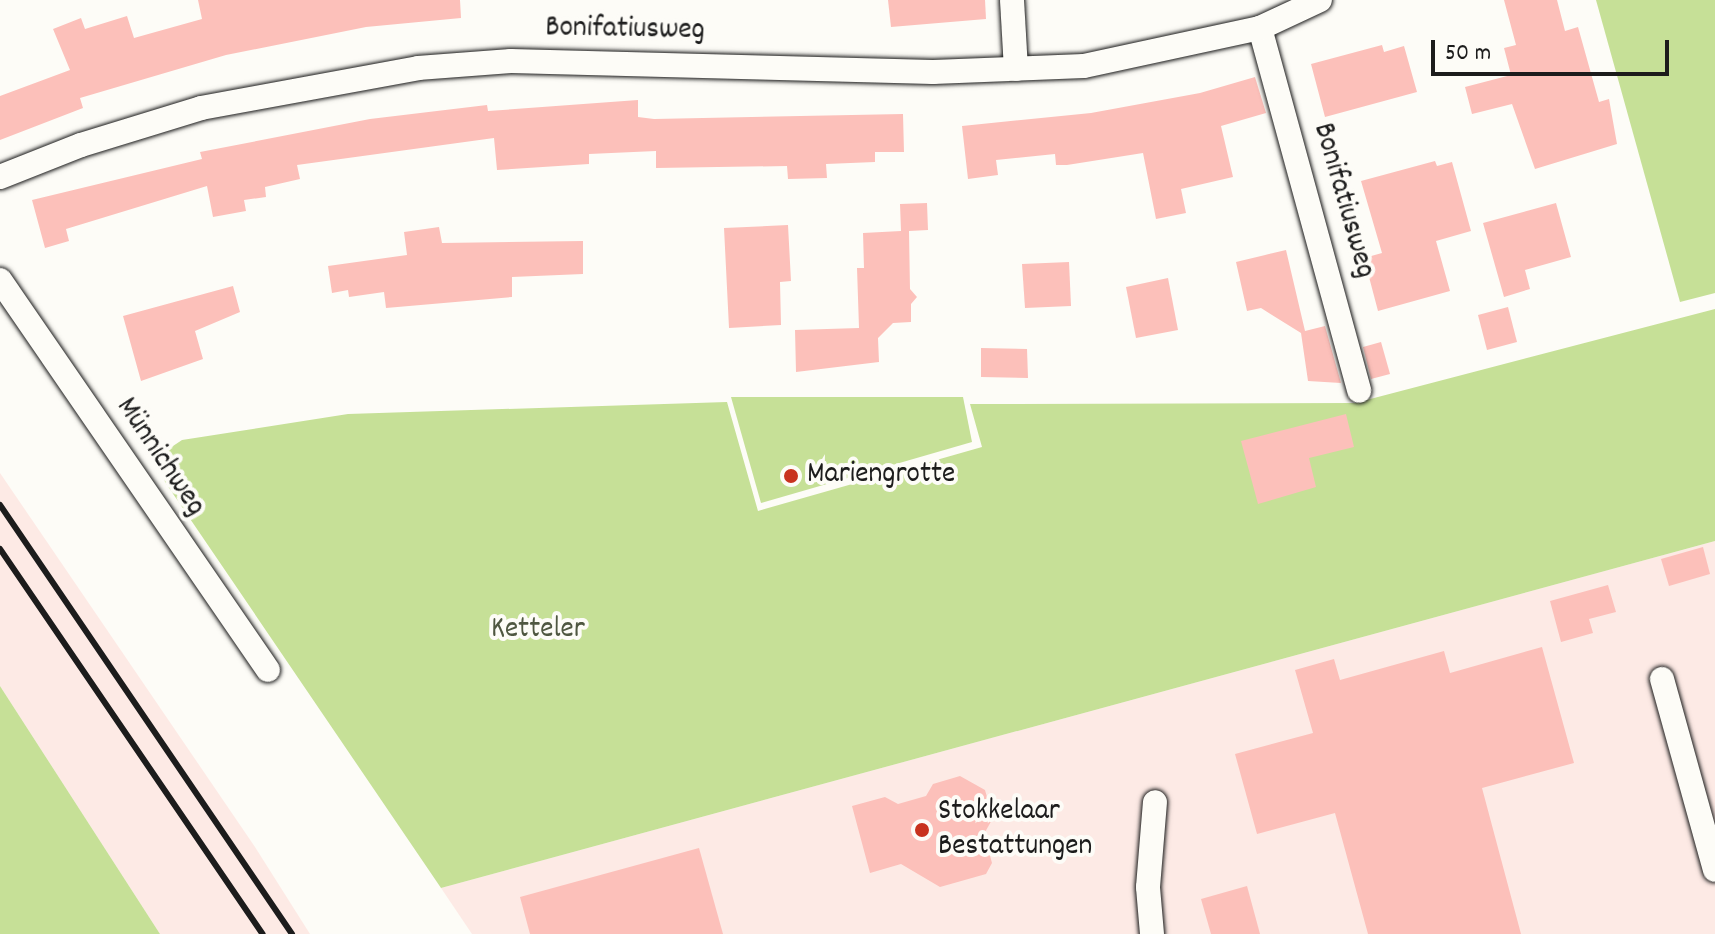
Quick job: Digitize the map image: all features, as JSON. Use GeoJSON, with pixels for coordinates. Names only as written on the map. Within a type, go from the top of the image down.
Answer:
{"type":"FeatureCollection","features":[{"type":"Feature","properties":{"kind":"street"},"geometry":{"type":"LineString","coordinates":[[1012,0],[1016,69]]}},
{"type":"Feature","properties":{"kind":"street","name":"Bonifatiusweg"},"geometry":{"type":"LineString","coordinates":[[0,177],[81,145],[201,108],[418,68],[511,61],[933,72],[1016,69],[1136,58],[1260,28],[1320,0]]}},
{"type":"Feature","properties":{"kind":"street","name":"Bonifatiusweg"},"geometry":{"type":"LineString","coordinates":[[1260,28],[1359,391]]}},
{"type":"Feature","properties":{"kind":"street","name":"Münnichweg"},"geometry":{"type":"LineString","coordinates":[[0,280],[268,670]]}},
{"type":"Feature","properties":{"kind":"street"},"geometry":{"type":"LineString","coordinates":[[1662,679],[1715,870]]}},
{"type":"Feature","properties":{"kind":"street"},"geometry":{"type":"LineString","coordinates":[[1152,934],[1148,887],[1155,802]]}},
{"type":"Feature","properties":{"kind":"shaded area"},"geometry":{"type":"Polygon","coordinates":[[[0,473],[255,847],[310,934],[160,934],[0,686],[0,473]]]}},
{"type":"Feature","properties":{"kind":"shaded area"},"geometry":{"type":"Polygon","coordinates":[[[1715,541],[1715,934],[472,934],[441,888],[1715,541]]]}},
{"type":"Feature","properties":{"kind":"green space"},"geometry":{"type":"Polygon","coordinates":[[[1596,0],[1715,0],[1715,293],[1680,302],[1596,0]]]}},
{"type":"Feature","properties":{"kind":"green space","name":"Ketteler"},"geometry":{"type":"Polygon","coordinates":[[[1715,309],[1715,541],[441,888],[165,482],[161,465],[167,450],[182,440],[348,414],[727,402],[758,511],[982,447],[970,404],[1355,403],[1715,309]]]}},
{"type":"Feature","properties":{"kind":"green space"},"geometry":{"type":"Polygon","coordinates":[[[731,397],[963,397],[972,442],[761,503],[731,397]]]}},
{"type":"Feature","properties":{"kind":"green space"},"geometry":{"type":"Polygon","coordinates":[[[0,686],[160,934],[0,934],[0,686]]]}},
{"type":"Feature","properties":{"kind":"building"},"geometry":{"type":"Polygon","coordinates":[[[198,0],[460,0],[461,18],[366,27],[226,55],[80,98],[83,108],[0,140],[0,96],[70,70],[53,29],[81,18],[85,29],[127,16],[134,38],[202,19],[198,0]]]}},
{"type":"Feature","properties":{"kind":"building"},"geometry":{"type":"Polygon","coordinates":[[[888,0],[985,0],[986,19],[891,27],[888,0]]]}},
{"type":"Feature","properties":{"kind":"building"},"geometry":{"type":"Polygon","coordinates":[[[1504,0],[1557,0],[1565,31],[1578,27],[1599,102],[1609,99],[1617,144],[1535,169],[1512,104],[1472,114],[1465,87],[1511,75],[1504,48],[1516,45],[1504,0]]]}},
{"type":"Feature","properties":{"kind":"building"},"geometry":{"type":"Polygon","coordinates":[[[1382,45],[1384,52],[1404,46],[1417,92],[1325,117],[1311,64],[1382,45]]]}},
{"type":"Feature","properties":{"kind":"building"},"geometry":{"type":"Polygon","coordinates":[[[1255,77],[1266,113],[1221,126],[1233,177],[1181,189],[1186,213],[1156,219],[1143,153],[1067,165],[1056,165],[1055,154],[996,160],[998,175],[968,179],[962,126],[1091,113],[1200,93],[1255,77]]]}},
{"type":"Feature","properties":{"kind":"building"},"geometry":{"type":"Polygon","coordinates":[[[638,100],[638,117],[654,119],[903,114],[904,152],[875,152],[875,162],[826,164],[827,178],[788,179],[787,166],[656,168],[656,151],[589,154],[589,164],[497,170],[494,138],[297,165],[300,179],[265,187],[266,197],[244,200],[246,211],[213,217],[207,186],[66,229],[69,241],[45,248],[32,200],[202,159],[200,152],[370,119],[487,105],[488,111],[638,100]]]}},
{"type":"Feature","properties":{"kind":"building"},"geometry":{"type":"Polygon","coordinates":[[[1435,161],[1437,166],[1452,162],[1471,231],[1436,241],[1450,291],[1378,311],[1364,258],[1382,253],[1361,181],[1435,161]]]}},
{"type":"Feature","properties":{"kind":"building"},"geometry":{"type":"Polygon","coordinates":[[[927,203],[928,230],[909,231],[910,289],[917,297],[911,304],[911,322],[893,323],[878,338],[879,362],[796,372],[795,330],[859,328],[857,268],[864,268],[863,233],[901,231],[900,204],[927,203]]]}},
{"type":"Feature","properties":{"kind":"building"},"geometry":{"type":"Polygon","coordinates":[[[1556,203],[1571,257],[1525,270],[1530,289],[1504,297],[1483,223],[1556,203]]]}},
{"type":"Feature","properties":{"kind":"building"},"geometry":{"type":"Polygon","coordinates":[[[788,225],[791,281],[780,282],[781,325],[729,328],[724,228],[788,225]]]}},
{"type":"Feature","properties":{"kind":"building"},"geometry":{"type":"Polygon","coordinates":[[[439,227],[442,243],[583,241],[583,274],[512,277],[512,297],[386,308],[384,292],[349,297],[348,290],[332,293],[328,266],[407,255],[404,232],[439,227]]]}},
{"type":"Feature","properties":{"kind":"building"},"geometry":{"type":"Polygon","coordinates":[[[1286,250],[1305,331],[1325,326],[1341,383],[1308,381],[1301,333],[1261,308],[1247,311],[1236,262],[1286,250]]]}},
{"type":"Feature","properties":{"kind":"building"},"geometry":{"type":"Polygon","coordinates":[[[1069,262],[1071,306],[1025,308],[1022,264],[1069,262]]]}},
{"type":"Feature","properties":{"kind":"building"},"geometry":{"type":"Polygon","coordinates":[[[1168,278],[1178,330],[1136,338],[1126,287],[1168,278]]]}},
{"type":"Feature","properties":{"kind":"building"},"geometry":{"type":"Polygon","coordinates":[[[233,286],[240,312],[195,331],[203,359],[141,381],[123,316],[233,286]]]}},
{"type":"Feature","properties":{"kind":"building"},"geometry":{"type":"Polygon","coordinates":[[[1508,307],[1517,342],[1487,350],[1478,315],[1508,307]]]}},
{"type":"Feature","properties":{"kind":"building"},"geometry":{"type":"Polygon","coordinates":[[[1381,342],[1390,374],[1371,379],[1363,347],[1381,342]]]}},
{"type":"Feature","properties":{"kind":"building"},"geometry":{"type":"Polygon","coordinates":[[[981,348],[1027,349],[1028,378],[981,377],[981,348]]]}},
{"type":"Feature","properties":{"kind":"building"},"geometry":{"type":"Polygon","coordinates":[[[1346,414],[1354,447],[1309,458],[1316,487],[1258,504],[1241,441],[1346,414]]]}},
{"type":"Feature","properties":{"kind":"building"},"geometry":{"type":"Polygon","coordinates":[[[1703,547],[1710,574],[1669,586],[1661,559],[1703,547]]]}},
{"type":"Feature","properties":{"kind":"building"},"geometry":{"type":"Polygon","coordinates":[[[1608,585],[1616,612],[1589,619],[1593,633],[1561,642],[1550,601],[1608,585]]]}},
{"type":"Feature","properties":{"kind":"building"},"geometry":{"type":"Polygon","coordinates":[[[1542,647],[1574,763],[1482,788],[1521,934],[1368,934],[1335,813],[1257,834],[1235,754],[1313,733],[1295,670],[1334,659],[1340,680],[1444,651],[1450,673],[1542,647]]]}},
{"type":"Feature","properties":{"kind":"building","name":"Stokkelaar Bestattungen"},"geometry":{"type":"Polygon","coordinates":[[[960,776],[985,790],[993,818],[984,834],[992,863],[986,874],[940,887],[901,864],[870,873],[852,806],[885,797],[898,804],[926,796],[933,784],[960,776]]]}},
{"type":"Feature","properties":{"kind":"building"},"geometry":{"type":"Polygon","coordinates":[[[699,848],[723,934],[530,934],[520,897],[699,848]]]}},
{"type":"Feature","properties":{"kind":"building"},"geometry":{"type":"Polygon","coordinates":[[[1247,886],[1260,934],[1211,934],[1201,899],[1247,886]]]}},
{"type":"Feature","properties":{"kind":"railway"},"geometry":{"type":"LineString","coordinates":[[0,505],[292,934]]}},
{"type":"Feature","properties":{"kind":"railway"},"geometry":{"type":"LineString","coordinates":[[0,549],[263,934]]}},
{"type":"Feature","properties":{"kind":"place","name":"Mariengrotte"},"geometry":{"type":"Point","coordinates":[791,476]}},
{"type":"Feature","properties":{"kind":"place","name":"Stokkelaar Bestattungen"},"geometry":{"type":"Point","coordinates":[922,830]}}]}
